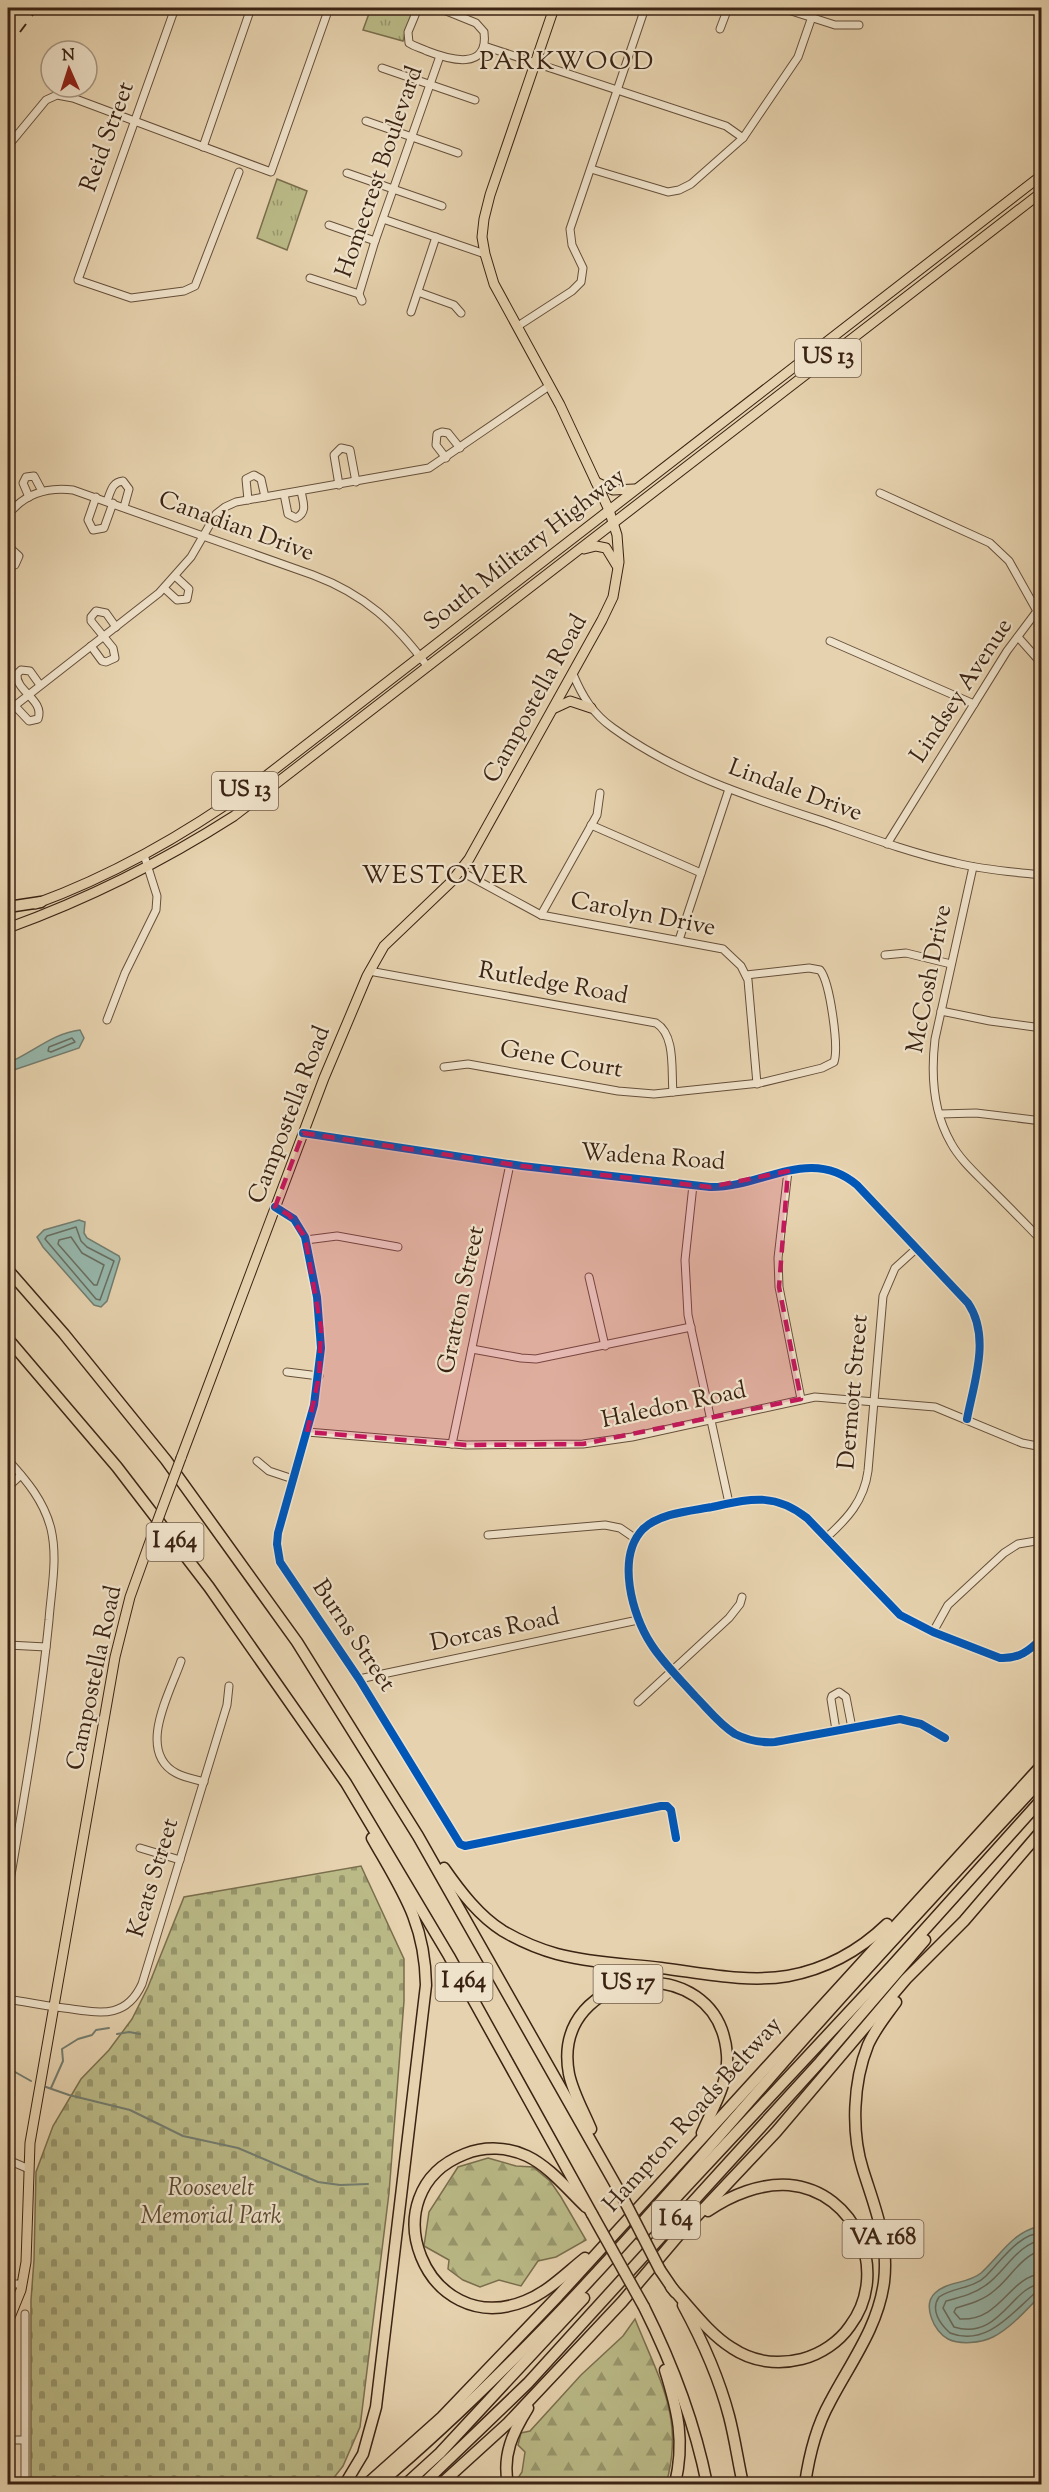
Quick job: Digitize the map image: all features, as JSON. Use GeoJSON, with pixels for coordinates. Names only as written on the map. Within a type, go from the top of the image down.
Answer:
{"type":"FeatureCollection","features":[{"type":"Feature","properties":{"kind":"highway"},"geometry":{"type":"LineString","coordinates":[[8,907],[40,902]]}},
{"type":"Feature","properties":{"kind":"highway"},"geometry":{"type":"LineString","coordinates":[[8,1259],[32,1297]]}},
{"type":"Feature","properties":{"kind":"highway","name":"I 464"},"geometry":{"type":"LineString","coordinates":[[8,1270],[112,1392],[262,1590],[326,1685],[476,1935],[671,2287]]}},
{"type":"Feature","properties":{"kind":"highway","name":"I 464"},"geometry":{"type":"LineString","coordinates":[[8,1339],[117,1467],[215,1595],[359,1803],[449,1956],[644,2307]]}},
{"type":"Feature","properties":{"kind":"highway"},"geometry":{"type":"LineString","coordinates":[[327,1757],[411,1907],[422,1941],[426,1970],[422,2026],[376,2407],[363,2454],[345,2484]]}},
{"type":"Feature","properties":{"kind":"highway","name":"Hampton Roads Beltway"},"geometry":{"type":"LineString","coordinates":[[367,2484],[411,2447],[480,2379],[558,2296],[1041,1764]]}},
{"type":"Feature","properties":{"kind":"highway"},"geometry":{"type":"LineString","coordinates":[[379,2484],[483,2392],[548,2326],[700,2158],[844,1993],[1041,1779]]}},
{"type":"Feature","properties":{"kind":"highway"},"geometry":{"type":"LineString","coordinates":[[386,1782],[454,1882],[486,1917],[502,1930],[558,1954],[580,1959],[753,1978],[787,1976],[806,1971],[835,1961],[862,1945],[886,1924],[942,1862],[1003,1807]]}},
{"type":"Feature","properties":{"kind":"highway"},"geometry":{"type":"LineString","coordinates":[[406,2484],[448,2444],[750,2116],[852,2010],[1041,1799]]}},
{"type":"Feature","properties":{"kind":"highway","name":"I 64"},"geometry":{"type":"LineString","coordinates":[[423,2484],[528,2383],[700,2195],[820,2062],[1041,1805]]}},
{"type":"Feature","properties":{"kind":"highway"},"geometry":{"type":"LineString","coordinates":[[441,2484],[540,2390],[622,2302],[678,2236],[776,2132],[898,1990],[964,1922],[1041,1830]]}},
{"type":"Feature","properties":{"kind":"highway","name":"US 17"},"geometry":{"type":"LineString","coordinates":[[611,2177],[570,2077],[568,2056],[573,2033],[584,2014],[601,1997],[618,1987],[647,1982],[672,1986],[702,2003],[718,2025],[727,2054],[725,2074],[720,2092],[699,2141]]}},
{"type":"Feature","properties":{"kind":"highway","name":"VA 168"},"geometry":{"type":"LineString","coordinates":[[805,2484],[819,2427],[830,2401],[872,2327],[881,2296],[885,2260],[884,2241],[877,2208],[858,2150],[855,2114],[858,2084],[868,2045],[878,2026],[896,2002],[898,1990]]}},
{"type":"Feature","properties":{"kind":"highway"},"geometry":{"type":"LineString","coordinates":[[592,2214],[544,2167],[526,2155],[505,2150],[478,2150],[459,2156],[447,2164],[426,2187],[416,2214],[415,2238],[423,2263],[443,2289],[462,2301],[490,2307],[507,2306],[534,2297],[606,2241]]}},
{"type":"Feature","properties":{"kind":"highway"},"geometry":{"type":"LineString","coordinates":[[671,2287],[730,2347],[758,2360],[784,2362],[819,2353],[839,2339],[860,2311],[868,2284],[865,2249],[853,2223],[831,2201],[795,2186],[773,2185],[748,2191],[717,2205],[678,2236]]}},
{"type":"Feature","properties":{"kind":"highway"},"geometry":{"type":"LineString","coordinates":[[671,2287],[687,2311],[718,2383],[732,2427],[741,2484]]}},
{"type":"Feature","properties":{"kind":"highway"},"geometry":{"type":"LineString","coordinates":[[644,2307],[679,2418],[680,2445],[675,2484]]}},
{"type":"Feature","properties":{"kind":"highway"},"geometry":{"type":"LineString","coordinates":[[644,2307],[681,2396],[707,2484]]}},
{"type":"Feature","properties":{"kind":"highway"},"geometry":{"type":"LineString","coordinates":[[508,2484],[507,2455],[513,2432],[540,2390]]}},
{"type":"Feature","properties":{"kind":"main road","name":"Campostella Road"},"geometry":{"type":"LineString","coordinates":[[8,2322],[22,2284],[26,2262],[30,2144],[53,2007],[115,1657],[130,1597],[303,1133],[342,1032],[369,971],[390,940],[460,871],[477,846],[573,674],[613,597],[619,546],[615,523],[549,386],[494,284],[482,237],[484,219],[554,8]]}},
{"type":"Feature","properties":{"kind":"main road","name":"South Military Highway"},"geometry":{"type":"LineString","coordinates":[[8,914],[85,884],[144,855],[233,801],[1041,175]]}},
{"type":"Feature","properties":{"kind":"main road","name":"South Military Highway"},"geometry":{"type":"LineString","coordinates":[[8,928],[88,897],[147,868],[234,816],[1041,192]]}},
{"type":"Feature","properties":{"kind":"main road"},"geometry":{"type":"LineString","coordinates":[[596,482],[613,490],[638,488]]}},
{"type":"Feature","properties":{"kind":"main road"},"geometry":{"type":"LineString","coordinates":[[580,550],[596,546],[606,548],[618,568]]}},
{"type":"Feature","properties":{"kind":"main road"},"geometry":{"type":"LineString","coordinates":[[553,709],[570,701],[591,708]]}},
{"type":"Feature","properties":{"kind":"street","name":"Reid Street"},"geometry":{"type":"LineString","coordinates":[[175,8],[78,280],[131,298],[184,291],[195,286],[239,172]]}},
{"type":"Feature","properties":{"kind":"street"},"geometry":{"type":"LineString","coordinates":[[203,147],[252,8]]}},
{"type":"Feature","properties":{"kind":"street"},"geometry":{"type":"LineString","coordinates":[[8,146],[46,100],[57,95],[272,172],[328,8]]}},
{"type":"Feature","properties":{"kind":"street"},"geometry":{"type":"LineString","coordinates":[[418,8],[408,32],[410,43],[440,56],[459,60],[476,57],[484,46],[484,32],[476,23],[455,10],[439,8]]}},
{"type":"Feature","properties":{"kind":"street"},"geometry":{"type":"LineString","coordinates":[[518,326],[573,291],[581,282],[582,264],[572,245],[570,232],[645,8]]}},
{"type":"Feature","properties":{"kind":"street"},"geometry":{"type":"LineString","coordinates":[[720,28],[728,8]]}},
{"type":"Feature","properties":{"kind":"street"},"geometry":{"type":"LineString","coordinates":[[782,8],[835,25],[859,25]]}},
{"type":"Feature","properties":{"kind":"street"},"geometry":{"type":"LineString","coordinates":[[591,169],[668,192],[691,184],[742,138],[798,57],[815,8]]}},
{"type":"Feature","properties":{"kind":"street"},"geometry":{"type":"LineString","coordinates":[[484,46],[726,126],[742,138]]}},
{"type":"Feature","properties":{"kind":"street","name":"Homecrest Boulevard"},"geometry":{"type":"LineString","coordinates":[[310,278],[361,298],[375,241],[440,56]]}},
{"type":"Feature","properties":{"kind":"street"},"geometry":{"type":"LineString","coordinates":[[382,68],[475,100]]}},
{"type":"Feature","properties":{"kind":"street"},"geometry":{"type":"LineString","coordinates":[[366,122],[458,153]]}},
{"type":"Feature","properties":{"kind":"street"},"geometry":{"type":"LineString","coordinates":[[347,173],[442,206]]}},
{"type":"Feature","properties":{"kind":"street"},"geometry":{"type":"LineString","coordinates":[[383,219],[485,254]]}},
{"type":"Feature","properties":{"kind":"street"},"geometry":{"type":"LineString","coordinates":[[329,225],[375,241]]}},
{"type":"Feature","properties":{"kind":"street"},"geometry":{"type":"LineString","coordinates":[[411,312],[436,237]]}},
{"type":"Feature","properties":{"kind":"street"},"geometry":{"type":"LineString","coordinates":[[418,292],[454,305],[461,313]]}},
{"type":"Feature","properties":{"kind":"street"},"geometry":{"type":"LineString","coordinates":[[8,711],[164,588],[204,536],[214,516],[225,507],[248,500],[429,468],[549,386]]}},
{"type":"Feature","properties":{"kind":"street"},"geometry":{"type":"LineString","coordinates":[[446,458],[436,445],[437,434],[448,433],[460,448]]}},
{"type":"Feature","properties":{"kind":"street"},"geometry":{"type":"LineString","coordinates":[[339,485],[334,455],[341,448],[350,450],[356,482]]}},
{"type":"Feature","properties":{"kind":"street"},"geometry":{"type":"LineString","coordinates":[[248,500],[246,479],[254,475],[261,479],[265,497]]}},
{"type":"Feature","properties":{"kind":"street"},"geometry":{"type":"LineString","coordinates":[[28,497],[23,483],[26,477],[34,476],[42,491]]}},
{"type":"Feature","properties":{"kind":"street"},"geometry":{"type":"LineString","coordinates":[[96,497],[88,520],[93,530],[104,528],[113,486],[123,481],[129,489],[124,507]]}},
{"type":"Feature","properties":{"kind":"street","name":"Canadian Drive"},"geometry":{"type":"LineString","coordinates":[[8,514],[20,502],[42,491],[73,489],[204,536],[344,588],[392,622],[428,667]]}},
{"type":"Feature","properties":{"kind":"street"},"geometry":{"type":"LineString","coordinates":[[284,494],[288,514],[296,518],[302,515],[304,510],[301,491]]}},
{"type":"Feature","properties":{"kind":"street","name":"Lindsey Avenue"},"geometry":{"type":"LineString","coordinates":[[880,493],[985,539],[1000,551],[1037,607],[1036,614],[974,704],[887,844]]}},
{"type":"Feature","properties":{"kind":"street"},"geometry":{"type":"LineString","coordinates":[[8,546],[19,556],[15,565],[8,566]]}},
{"type":"Feature","properties":{"kind":"street"},"geometry":{"type":"LineString","coordinates":[[164,588],[177,600],[187,599],[189,589],[175,576]]}},
{"type":"Feature","properties":{"kind":"street"},"geometry":{"type":"LineString","coordinates":[[91,646],[102,661],[111,661],[115,657],[115,653],[92,621],[92,613],[101,610],[116,627]]}},
{"type":"Feature","properties":{"kind":"street"},"geometry":{"type":"LineString","coordinates":[[1018,637],[1041,664]]}},
{"type":"Feature","properties":{"kind":"street"},"geometry":{"type":"LineString","coordinates":[[830,641],[974,704]]}},
{"type":"Feature","properties":{"kind":"street"},"geometry":{"type":"LineString","coordinates":[[14,705],[29,721],[38,719],[39,708],[16,678],[21,670],[30,671],[40,685]]}},
{"type":"Feature","properties":{"kind":"street","name":"Lindale Drive"},"geometry":{"type":"LineString","coordinates":[[573,674],[584,699],[612,728],[686,770],[729,789],[925,856],[973,867],[1041,875]]}},
{"type":"Feature","properties":{"kind":"street"},"geometry":{"type":"LineString","coordinates":[[679,940],[729,789]]}},
{"type":"Feature","properties":{"kind":"street"},"geometry":{"type":"LineString","coordinates":[[542,915],[591,825],[600,806],[600,793]]}},
{"type":"Feature","properties":{"kind":"street"},"geometry":{"type":"LineString","coordinates":[[591,825],[701,873]]}},
{"type":"Feature","properties":{"kind":"street"},"geometry":{"type":"LineString","coordinates":[[107,1020],[125,974],[156,910],[157,896],[144,855]]}},
{"type":"Feature","properties":{"kind":"street","name":"McCosh Drive"},"geometry":{"type":"LineString","coordinates":[[973,867],[933,1055],[940,1114],[952,1145],[964,1161],[1041,1241]]}},
{"type":"Feature","properties":{"kind":"street","name":"Carolyn Drive"},"geometry":{"type":"LineString","coordinates":[[460,871],[542,915],[723,949],[739,963],[746,975]]}},
{"type":"Feature","properties":{"kind":"street"},"geometry":{"type":"LineString","coordinates":[[885,955],[906,953],[951,964]]}},
{"type":"Feature","properties":{"kind":"street","name":"Gene Court"},"geometry":{"type":"LineString","coordinates":[[444,1067],[468,1064],[639,1094],[757,1084],[826,1067],[834,1062],[836,1055],[825,979],[820,970],[809,968],[746,975]]}},
{"type":"Feature","properties":{"kind":"street","name":"Rutledge Road"},"geometry":{"type":"LineString","coordinates":[[369,971],[656,1023],[663,1028],[668,1038],[673,1092]]}},
{"type":"Feature","properties":{"kind":"street"},"geometry":{"type":"LineString","coordinates":[[746,975],[757,1084]]}},
{"type":"Feature","properties":{"kind":"street"},"geometry":{"type":"LineString","coordinates":[[941,1011],[1041,1028]]}},
{"type":"Feature","properties":{"kind":"street"},"geometry":{"type":"LineString","coordinates":[[940,1114],[976,1113],[1041,1121]]}},
{"type":"Feature","properties":{"kind":"street","name":"Wadena Road"},"geometry":{"type":"LineString","coordinates":[[303,1133],[510,1164],[719,1187],[788,1171],[819,1167],[841,1173],[857,1185],[968,1303],[979,1326],[980,1342],[967,1419]]}},
{"type":"Feature","properties":{"kind":"street","name":"Gratton Street"},"geometry":{"type":"LineString","coordinates":[[452,1444],[510,1164]]}},
{"type":"Feature","properties":{"kind":"street"},"geometry":{"type":"LineString","coordinates":[[788,1171],[778,1258],[778,1287],[801,1399]]}},
{"type":"Feature","properties":{"kind":"street"},"geometry":{"type":"LineString","coordinates":[[693,1185],[685,1260],[685,1289],[729,1503]]}},
{"type":"Feature","properties":{"kind":"street","name":"Burns Street"},"geometry":{"type":"LineString","coordinates":[[275,1207],[294,1219],[302,1228],[321,1328],[319,1376],[307,1432],[278,1533],[280,1562],[359,1679],[462,1846],[661,1806],[667,1806],[670,1810],[676,1838]]}},
{"type":"Feature","properties":{"kind":"street"},"geometry":{"type":"LineString","coordinates":[[306,1240],[337,1236],[398,1247]]}},
{"type":"Feature","properties":{"kind":"street","name":"Dermott Street"},"geometry":{"type":"LineString","coordinates":[[826,1538],[851,1514],[864,1489],[868,1471],[885,1289],[895,1268],[917,1248]]}},
{"type":"Feature","properties":{"kind":"street"},"geometry":{"type":"LineString","coordinates":[[589,1277],[605,1346]]}},
{"type":"Feature","properties":{"kind":"street"},"geometry":{"type":"LineString","coordinates":[[472,1349],[536,1359],[691,1327]]}},
{"type":"Feature","properties":{"kind":"street"},"geometry":{"type":"LineString","coordinates":[[287,1372],[319,1376]]}},
{"type":"Feature","properties":{"kind":"street","name":"Haledon Road"},"geometry":{"type":"LineString","coordinates":[[307,1432],[452,1444],[583,1444],[607,1442],[815,1397],[935,1407],[1022,1443],[1041,1447]]}},
{"type":"Feature","properties":{"kind":"street"},"geometry":{"type":"LineString","coordinates":[[8,1460],[41,1503],[52,1531],[54,1557],[40,1701],[8,1893]]}},
{"type":"Feature","properties":{"kind":"street"},"geometry":{"type":"LineString","coordinates":[[257,1461],[269,1471],[293,1479]]}},
{"type":"Feature","properties":{"kind":"street"},"geometry":{"type":"LineString","coordinates":[[8,1486],[21,1475]]}},
{"type":"Feature","properties":{"kind":"street"},"geometry":{"type":"LineString","coordinates":[[945,1738],[921,1724],[905,1719],[769,1742],[742,1737],[717,1719],[672,1671],[650,1642],[639,1620],[628,1569],[628,1557],[636,1539],[646,1527],[660,1519],[750,1499],[779,1502],[795,1509],[826,1538],[890,1607],[909,1621],[1000,1658],[1011,1658],[1025,1653],[1041,1638]]}},
{"type":"Feature","properties":{"kind":"street"},"geometry":{"type":"LineString","coordinates":[[488,1535],[605,1525],[620,1528],[636,1539]]}},
{"type":"Feature","properties":{"kind":"street"},"geometry":{"type":"LineString","coordinates":[[933,1632],[948,1605],[1004,1553],[1018,1544],[1041,1540]]}},
{"type":"Feature","properties":{"kind":"street"},"geometry":{"type":"LineString","coordinates":[[638,1702],[729,1618],[740,1604],[742,1597]]}},
{"type":"Feature","properties":{"kind":"street","name":"Dorcas Road"},"geometry":{"type":"LineString","coordinates":[[359,1679],[639,1620]]}},
{"type":"Feature","properties":{"kind":"street"},"geometry":{"type":"LineString","coordinates":[[8,1646],[46,1647]]}},
{"type":"Feature","properties":{"kind":"street"},"geometry":{"type":"LineString","coordinates":[[181,1661],[156,1731],[156,1745],[164,1762],[175,1773],[204,1782]]}},
{"type":"Feature","properties":{"kind":"street","name":"Keats Street"},"geometry":{"type":"LineString","coordinates":[[8,1999],[106,2013],[120,2009],[135,1996],[142,1984],[204,1782],[227,1705],[230,1686]]}},
{"type":"Feature","properties":{"kind":"street"},"geometry":{"type":"LineString","coordinates":[[836,1730],[831,1699],[839,1692],[846,1697],[852,1728]]}},
{"type":"Feature","properties":{"kind":"street"},"geometry":{"type":"LineString","coordinates":[[140,1848],[180,1860]]}},
{"type":"Feature","properties":{"kind":"street"},"geometry":{"type":"LineString","coordinates":[[8,2160],[29,2169]]}},
{"type":"Feature","properties":{"kind":"street"},"geometry":{"type":"LineString","coordinates":[[8,2284],[22,2284]]}},
{"type":"Feature","properties":{"kind":"street"},"geometry":{"type":"LineString","coordinates":[[25,2314],[25,2484]]}},
{"type":"Feature","properties":{"kind":"street"},"geometry":{"type":"LineString","coordinates":[[8,2440],[24,2440]]}},
{"type":"Feature","properties":{"kind":"highlighted area"},"geometry":{"type":"Polygon","coordinates":[[[303,1133],[522,1166],[710,1187],[788,1171],[779,1287],[801,1399],[583,1444],[466,1445],[307,1432],[319,1376],[321,1328],[305,1237],[289,1215],[275,1207],[303,1133]]]}},
{"type":"Feature","properties":{"kind":"green space"},"geometry":{"type":"Polygon","coordinates":[[[371,8],[415,8],[403,41],[363,30],[371,8]]]}},
{"type":"Feature","properties":{"kind":"green space"},"geometry":{"type":"Polygon","coordinates":[[[277,179],[307,191],[287,250],[257,238],[277,179]]]}},
{"type":"Feature","properties":{"kind":"green space","name":"Roosevelt Memorial Park"},"geometry":{"type":"Polygon","coordinates":[[[361,1866],[404,1959],[404,2001],[389,2193],[360,2427],[343,2466],[329,2484],[31,2484],[31,2300],[36,2172],[53,2126],[81,2079],[109,2050],[132,2019],[148,1987],[184,1897],[361,1866]]]}},
{"type":"Feature","properties":{"kind":"green space"},"geometry":{"type":"Polygon","coordinates":[[[488,2158],[516,2166],[533,2167],[550,2181],[586,2240],[556,2257],[538,2261],[521,2286],[499,2280],[480,2287],[463,2280],[448,2269],[449,2260],[424,2246],[429,2212],[458,2167],[488,2158]]]}},
{"type":"Feature","properties":{"kind":"green space"},"geometry":{"type":"Polygon","coordinates":[[[635,2319],[660,2380],[671,2419],[673,2439],[666,2484],[514,2484],[522,2472],[525,2452],[518,2445],[521,2433],[530,2431],[581,2375],[623,2336],[635,2319]]]}},
{"type":"Feature","properties":{"kind":"water"},"geometry":{"type":"Polygon","coordinates":[[[80,1030],[84,1038],[79,1048],[8,1072],[8,1063],[52,1039],[80,1030]]]}},
{"type":"Feature","properties":{"kind":"water"},"geometry":{"type":"Polygon","coordinates":[[[79,1220],[85,1222],[84,1233],[87,1238],[119,1256],[120,1259],[107,1301],[101,1307],[94,1305],[43,1247],[37,1237],[44,1230],[79,1220]]]}},
{"type":"Feature","properties":{"kind":"water"},"geometry":{"type":"Polygon","coordinates":[[[1037,2227],[1041,2228],[1041,2295],[1000,2333],[988,2339],[964,2343],[943,2336],[931,2318],[930,2304],[935,2293],[945,2286],[976,2277],[1020,2234],[1037,2227]]]}},
{"type":"Feature","properties":{"kind":"waterway"},"geometry":{"type":"LineString","coordinates":[[51,2088],[63,2061],[62,2049],[78,2039],[92,2035],[96,2030],[109,2028]]}},
{"type":"Feature","properties":{"kind":"waterway"},"geometry":{"type":"LineString","coordinates":[[117,2034],[129,2032],[140,2034]]}},
{"type":"Feature","properties":{"kind":"waterway"},"geometry":{"type":"LineString","coordinates":[[8,2068],[31,2081]]}},
{"type":"Feature","properties":{"kind":"waterway"},"geometry":{"type":"LineString","coordinates":[[46,2087],[130,2110],[183,2136],[238,2148],[318,2182],[340,2185],[368,2184]]}},
{"type":"Feature","properties":{"kind":"railway"},"geometry":{"type":"LineString","coordinates":[[8,48],[38,8]]}},
{"type":"Feature","properties":{"kind":"cycle path"},"geometry":{"type":"LineString","coordinates":[[303,1133],[522,1166],[710,1187],[729,1186],[804,1168],[822,1169],[839,1174],[857,1185],[968,1303],[975,1316],[979,1330],[979,1360],[967,1419]]}},
{"type":"Feature","properties":{"kind":"cycle path"},"geometry":{"type":"LineString","coordinates":[[275,1207],[294,1219],[305,1237],[317,1297],[321,1348],[314,1405],[278,1533],[280,1562],[359,1679],[460,1844],[465,1846],[661,1806],[667,1806],[671,1810],[676,1838]]}},
{"type":"Feature","properties":{"kind":"cycle path"},"geometry":{"type":"LineString","coordinates":[[945,1738],[921,1724],[900,1719],[775,1742],[754,1741],[735,1734],[719,1721],[672,1671],[644,1632],[630,1586],[630,1555],[635,1541],[643,1529],[667,1516],[750,1500],[772,1501],[784,1504],[807,1518],[900,1615],[933,1632],[1000,1658],[1023,1653],[1042,1638]]}},
{"type":"Feature","properties":{"kind":"district","name":"PARKWOOD"},"geometry":{"type":"Point","coordinates":[567,62]}},
{"type":"Feature","properties":{"kind":"district","name":"WESTOVER"},"geometry":{"type":"Point","coordinates":[445,876]}}]}
